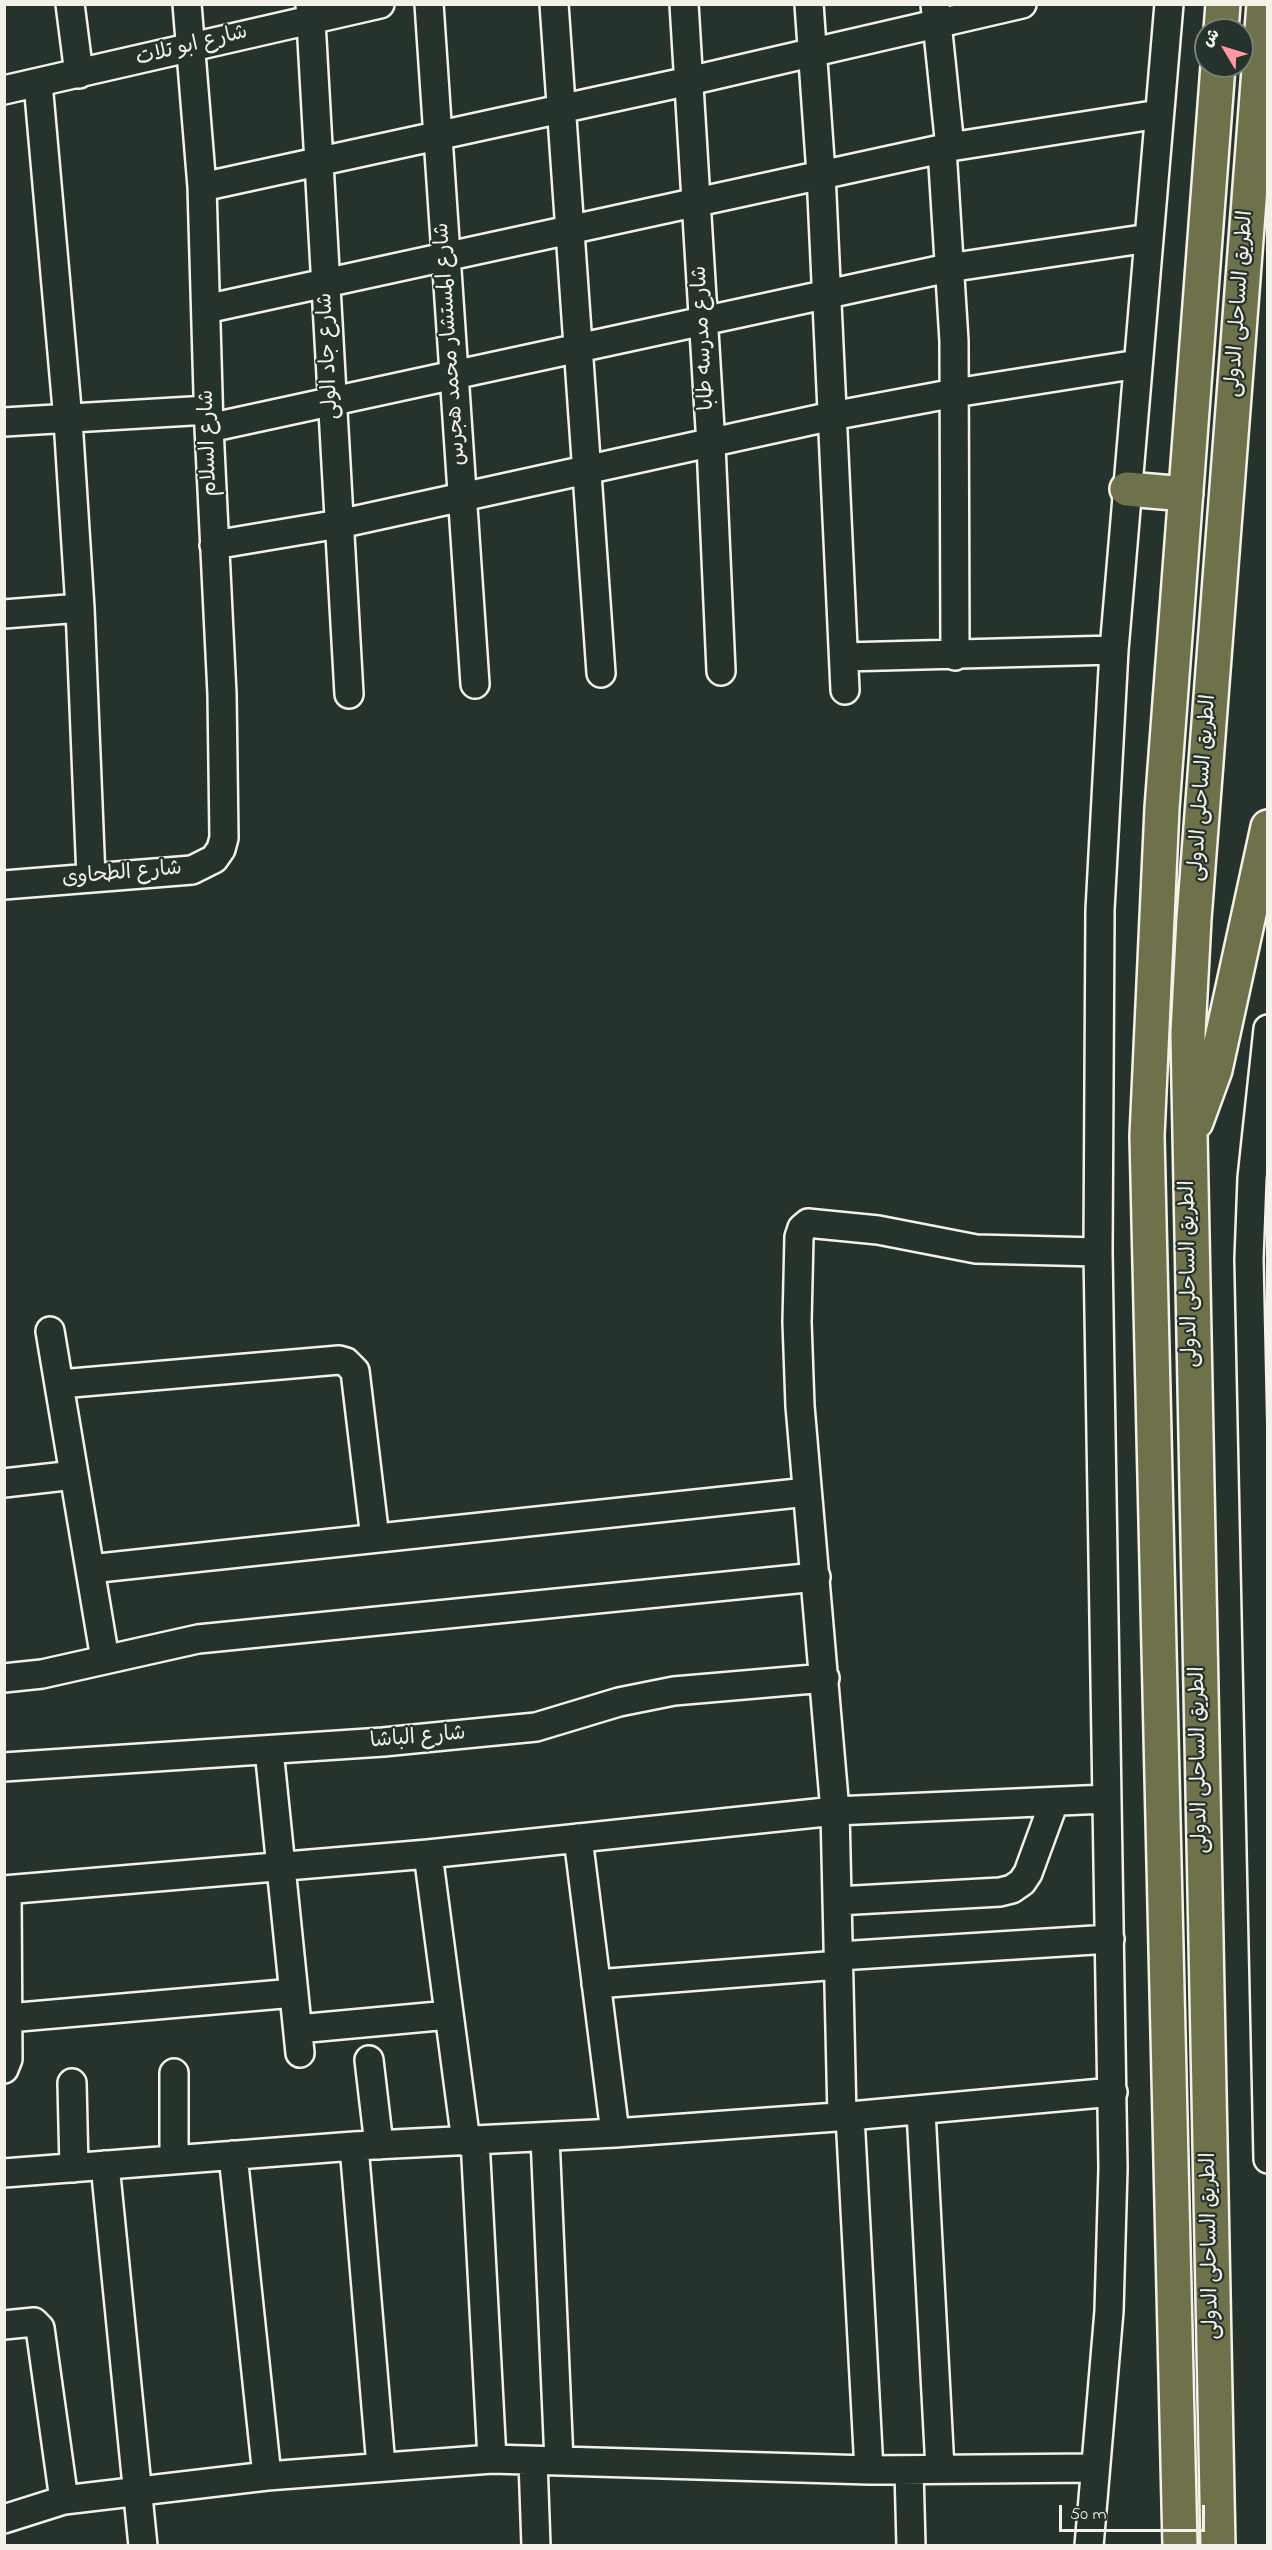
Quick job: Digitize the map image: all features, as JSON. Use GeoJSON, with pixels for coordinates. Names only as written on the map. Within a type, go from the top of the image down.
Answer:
{"type":"FeatureCollection","features":[{"type":"Feature","properties":{"kind":"highway","name":"الطريق الساحلى الدولى"},"geometry":{"type":"LineString","coordinates":[[1218,2546],[1188,1137],[1188,1033],[1194,920],[1264,4]]}},
{"type":"Feature","properties":{"kind":"highway","name":"الطريق الساحلى الدولى"},"geometry":{"type":"LineString","coordinates":[[1180,2546],[1147,1136],[1162,808],[1217,78]]}},
{"type":"Feature","properties":{"kind":"highway"},"geometry":{"type":"LineString","coordinates":[[1127,489],[1186,494]]}},
{"type":"Feature","properties":{"kind":"highway"},"geometry":{"type":"LineString","coordinates":[[1188,1137],[1204,1105],[1215,1070],[1268,827]]}},
{"type":"Feature","properties":{"kind":"street"},"geometry":{"type":"LineString","coordinates":[[70,4],[79,74]]}},
{"type":"Feature","properties":{"kind":"street","name":"شارع السلام"},"geometry":{"type":"LineString","coordinates":[[187,4],[202,187],[208,419],[222,694],[224,838]]}},
{"type":"Feature","properties":{"kind":"street","name":"شارع ابو تلات"},"geometry":{"type":"LineString","coordinates":[[4,90],[190,48],[310,11],[380,4]]}},
{"type":"Feature","properties":{"kind":"street","name":"شارع المستشار محمد هجرس"},"geometry":{"type":"LineString","coordinates":[[429,4],[475,684]]}},
{"type":"Feature","properties":{"kind":"street"},"geometry":{"type":"LineString","coordinates":[[554,4],[601,673]]}},
{"type":"Feature","properties":{"kind":"street","name":"شارع مدرسه طابا"},"geometry":{"type":"LineString","coordinates":[[684,4],[711,445],[721,671]]}},
{"type":"Feature","properties":{"kind":"street"},"geometry":{"type":"LineString","coordinates":[[810,4],[821,174],[845,690]]}},
{"type":"Feature","properties":{"kind":"street"},"geometry":{"type":"LineString","coordinates":[[202,187],[813,53],[936,14],[1022,4]]}},
{"type":"Feature","properties":{"kind":"street"},"geometry":{"type":"LineString","coordinates":[[1089,2546],[1109,2311],[1113,2092],[1098,1252],[1100,910],[1114,650],[1168,4]]}},
{"type":"Feature","properties":{"kind":"street","name":"شارع جاد الولى"},"geometry":{"type":"LineString","coordinates":[[310,11],[349,694]]}},
{"type":"Feature","properties":{"kind":"street"},"geometry":{"type":"LineString","coordinates":[[936,14],[946,148],[948,268],[955,393],[955,656]]}},
{"type":"Feature","properties":{"kind":"street"},"geometry":{"type":"LineString","coordinates":[[38,83],[68,420],[80,608],[91,878]]}},
{"type":"Feature","properties":{"kind":"street"},"geometry":{"type":"LineString","coordinates":[[206,309],[946,148],[1159,114]]}},
{"type":"Feature","properties":{"kind":"street"},"geometry":{"type":"LineString","coordinates":[[4,422],[208,419],[332,401],[948,268],[1149,238]]}},
{"type":"Feature","properties":{"kind":"street"},"geometry":{"type":"LineString","coordinates":[[214,545],[339,524],[711,445],[832,416],[955,393],[1138,364]]}},
{"type":"Feature","properties":{"kind":"street"},"geometry":{"type":"LineString","coordinates":[[4,614],[80,608]]}},
{"type":"Feature","properties":{"kind":"street"},"geometry":{"type":"LineString","coordinates":[[844,657],[955,656],[1114,650]]}},
{"type":"Feature","properties":{"kind":"street","name":"شارع الطحاوى"},"geometry":{"type":"LineString","coordinates":[[4,885],[192,870],[214,859],[221,849],[224,838]]}},
{"type":"Feature","properties":{"kind":"street"},"geometry":{"type":"LineString","coordinates":[[1268,1029],[1254,1155],[1249,1259],[1264,1878],[1268,2159]]}},
{"type":"Feature","properties":{"kind":"street"},"geometry":{"type":"LineString","coordinates":[[869,2470],[846,2117],[835,1811],[807,1492],[797,1322],[799,1237],[802,1228],[808,1223],[847,1226],[976,1250],[1098,1252]]}},
{"type":"Feature","properties":{"kind":"street"},"geometry":{"type":"LineString","coordinates":[[50,1331],[105,1659]]}},
{"type":"Feature","properties":{"kind":"street"},"geometry":{"type":"LineString","coordinates":[[60,1384],[339,1360],[346,1362],[355,1371],[375,1538]]}},
{"type":"Feature","properties":{"kind":"street"},"geometry":{"type":"LineString","coordinates":[[4,1483],[74,1474]]}},
{"type":"Feature","properties":{"kind":"street"},"geometry":{"type":"LineString","coordinates":[[90,1569],[807,1492]]}},
{"type":"Feature","properties":{"kind":"street"},"geometry":{"type":"LineString","coordinates":[[4,1678],[42,1674],[198,1639],[816,1577]]}},
{"type":"Feature","properties":{"kind":"street","name":"شارع الباشا"},"geometry":{"type":"LineString","coordinates":[[4,1767],[269,1750],[536,1728],[619,1701],[664,1693],[825,1678]]}},
{"type":"Feature","properties":{"kind":"street"},"geometry":{"type":"LineString","coordinates":[[269,1750],[299,2041],[449,2015]]}},
{"type":"Feature","properties":{"kind":"street"},"geometry":{"type":"LineString","coordinates":[[4,2070],[8,2059],[6,1890],[428,1854],[835,1811],[1106,1799]]}},
{"type":"Feature","properties":{"kind":"street"},"geometry":{"type":"LineString","coordinates":[[837,1901],[1000,1892],[1012,1889],[1022,1882],[1028,1873],[1054,1802]]}},
{"type":"Feature","properties":{"kind":"street"},"geometry":{"type":"LineString","coordinates":[[578,1838],[615,2133]]}},
{"type":"Feature","properties":{"kind":"street"},"geometry":{"type":"LineString","coordinates":[[428,1854],[449,2015],[470,2141],[492,2460]]}},
{"type":"Feature","properties":{"kind":"street"},"geometry":{"type":"LineString","coordinates":[[596,1984],[1110,1939]]}},
{"type":"Feature","properties":{"kind":"street"},"geometry":{"type":"LineString","coordinates":[[8,2018],[294,1993]]}},
{"type":"Feature","properties":{"kind":"street"},"geometry":{"type":"LineString","coordinates":[[369,2060],[367,2145],[381,2466]]}},
{"type":"Feature","properties":{"kind":"street"},"geometry":{"type":"LineString","coordinates":[[174,2073],[174,2160]]}},
{"type":"Feature","properties":{"kind":"street"},"geometry":{"type":"LineString","coordinates":[[72,2083],[74,2168]]}},
{"type":"Feature","properties":{"kind":"street"},"geometry":{"type":"LineString","coordinates":[[4,2173],[367,2145],[615,2133],[846,2117],[1113,2092]]}},
{"type":"Feature","properties":{"kind":"street"},"geometry":{"type":"LineString","coordinates":[[921,2110],[940,2469]]}},
{"type":"Feature","properties":{"kind":"street"},"geometry":{"type":"LineString","coordinates":[[536,2546],[546,2461],[545,2137]]}},
{"type":"Feature","properties":{"kind":"street"},"geometry":{"type":"LineString","coordinates":[[233,2155],[267,2476]]}},
{"type":"Feature","properties":{"kind":"street"},"geometry":{"type":"LineString","coordinates":[[105,2165],[143,2546]]}},
{"type":"Feature","properties":{"kind":"street"},"geometry":{"type":"LineString","coordinates":[[4,2325],[34,2322],[40,2328],[64,2500]]}},
{"type":"Feature","properties":{"kind":"street"},"geometry":{"type":"LineString","coordinates":[[4,2519],[64,2500],[138,2491],[381,2466],[492,2460],[869,2470],[1094,2468]]}},
{"type":"Feature","properties":{"kind":"street"},"geometry":{"type":"LineString","coordinates":[[909,2470],[911,2546]]}}]}
